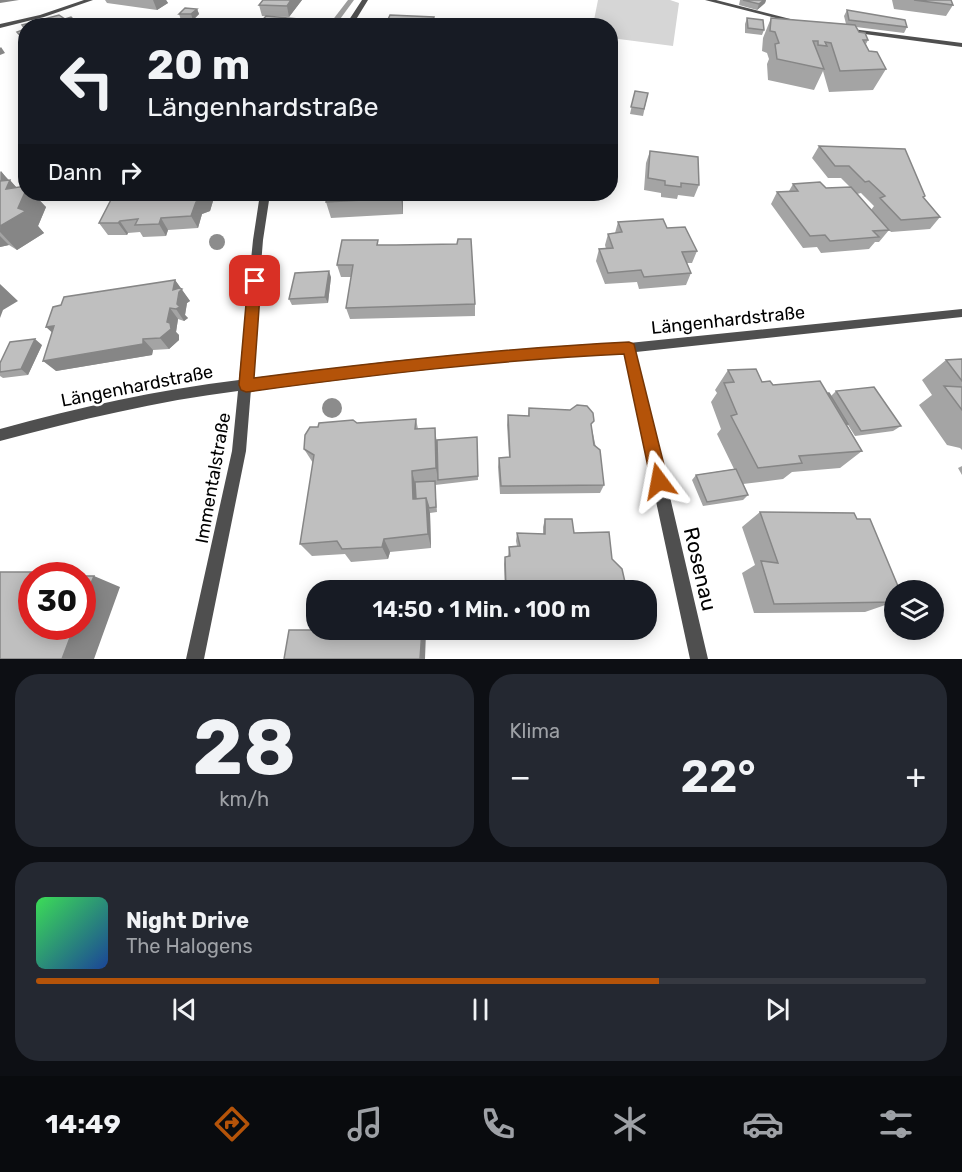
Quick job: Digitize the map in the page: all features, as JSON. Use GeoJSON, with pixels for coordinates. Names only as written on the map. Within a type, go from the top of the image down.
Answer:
{"type":"FeatureCollection","features":[{"type":"Feature","properties":{"kind":"street"},"geometry":{"type":"LineString","coordinates":[[34,18],[90,0]]}},
{"type":"Feature","properties":{"kind":"street"},"geometry":{"type":"LineString","coordinates":[[353,18],[365,0]]}},
{"type":"Feature","properties":{"kind":"street"},"geometry":{"type":"LineString","coordinates":[[708,0],[807,23]]}},
{"type":"Feature","properties":{"kind":"street"},"geometry":{"type":"LineString","coordinates":[[0,26],[18,22]]}},
{"type":"Feature","properties":{"kind":"street"},"geometry":{"type":"LineString","coordinates":[[838,29],[962,45]]}},
{"type":"Feature","properties":{"kind":"street","name":"Immentalstraße"},"geometry":{"type":"LineString","coordinates":[[195,659],[239,451],[258,240],[264,201]]}},
{"type":"Feature","properties":{"kind":"street","name":"Längenhardstraße"},"geometry":{"type":"LineString","coordinates":[[0,435],[76,414],[184,392],[392,366],[535,353],[629,348],[962,313]]}},
{"type":"Feature","properties":{"kind":"street","name":"Rosenau"},"geometry":{"type":"LineString","coordinates":[[629,348],[699,659]]}},
{"type":"Feature","properties":{"kind":"shaded area"},"geometry":{"type":"Polygon","coordinates":[[[598,0],[670,0],[679,3],[673,46],[618,39],[618,18],[594,18],[598,0]]]}},
{"type":"Feature","properties":{"kind":"building"},"geometry":{"type":"Polygon","coordinates":[[[263,0],[291,0],[287,6],[259,5],[263,0]]]}},
{"type":"Feature","properties":{"kind":"building"},"geometry":{"type":"Polygon","coordinates":[[[743,0],[764,0],[759,4],[743,0]]]}},
{"type":"Feature","properties":{"kind":"building"},"geometry":{"type":"Polygon","coordinates":[[[914,0],[951,0],[953,5],[914,0]]]}},
{"type":"Feature","properties":{"kind":"building"},"geometry":{"type":"Polygon","coordinates":[[[185,8],[197,9],[191,14],[179,14],[185,8]]]}},
{"type":"Feature","properties":{"kind":"building"},"geometry":{"type":"Polygon","coordinates":[[[847,10],[905,20],[907,27],[849,20],[847,10]]]}},
{"type":"Feature","properties":{"kind":"building"},"geometry":{"type":"Polygon","coordinates":[[[59,15],[64,18],[48,18],[59,15]]]}},
{"type":"Feature","properties":{"kind":"building"},"geometry":{"type":"Polygon","coordinates":[[[390,15],[434,17],[434,18],[389,18],[390,15]]]}},
{"type":"Feature","properties":{"kind":"building"},"geometry":{"type":"Polygon","coordinates":[[[266,16],[289,18],[264,18],[266,16]]]}},
{"type":"Feature","properties":{"kind":"building"},"geometry":{"type":"Polygon","coordinates":[[[747,18],[763,20],[764,30],[748,28],[747,18]]]}},
{"type":"Feature","properties":{"kind":"building"},"geometry":{"type":"Polygon","coordinates":[[[771,18],[855,25],[859,32],[865,33],[868,40],[863,40],[869,51],[877,52],[886,69],[840,71],[831,43],[825,42],[827,46],[818,45],[818,41],[813,41],[824,69],[777,59],[775,44],[779,43],[775,32],[770,31],[771,18]]]}},
{"type":"Feature","properties":{"kind":"building"},"geometry":{"type":"Polygon","coordinates":[[[635,91],[648,93],[644,109],[631,107],[635,91]]]}},
{"type":"Feature","properties":{"kind":"building"},"geometry":{"type":"Polygon","coordinates":[[[819,146],[905,149],[925,196],[923,197],[940,217],[901,220],[880,198],[885,196],[869,181],[865,182],[849,166],[835,166],[819,146]]]}},
{"type":"Feature","properties":{"kind":"building"},"geometry":{"type":"Polygon","coordinates":[[[650,151],[698,157],[699,185],[681,183],[681,187],[665,185],[665,181],[648,178],[650,151]]]}},
{"type":"Feature","properties":{"kind":"building"},"geometry":{"type":"Polygon","coordinates":[[[10,180],[6,189],[18,187],[18,201],[21,201],[18,208],[26,211],[0,226],[0,181],[10,180]]]}},
{"type":"Feature","properties":{"kind":"building"},"geometry":{"type":"Polygon","coordinates":[[[820,182],[826,188],[851,187],[889,230],[873,231],[879,237],[830,241],[825,235],[810,236],[777,192],[798,191],[793,184],[820,182]]]}},
{"type":"Feature","properties":{"kind":"building"},"geometry":{"type":"Polygon","coordinates":[[[110,201],[199,201],[196,202],[191,216],[161,218],[159,224],[135,225],[138,219],[118,223],[99,223],[110,201]]]}},
{"type":"Feature","properties":{"kind":"building"},"geometry":{"type":"Polygon","coordinates":[[[663,219],[667,228],[685,227],[697,251],[682,252],[691,273],[644,277],[641,270],[608,273],[599,249],[613,248],[608,234],[622,232],[618,222],[663,219]]]}},
{"type":"Feature","properties":{"kind":"building"},"geometry":{"type":"Polygon","coordinates":[[[458,239],[471,239],[475,304],[346,308],[353,265],[337,265],[342,240],[378,240],[377,245],[396,245],[457,244],[458,239]]]}},
{"type":"Feature","properties":{"kind":"building"},"geometry":{"type":"Polygon","coordinates":[[[329,271],[325,297],[289,299],[295,273],[329,271]]]}},
{"type":"Feature","properties":{"kind":"building"},"geometry":{"type":"Polygon","coordinates":[[[175,280],[173,290],[182,289],[179,292],[177,304],[180,307],[170,308],[167,322],[170,323],[171,329],[160,338],[143,339],[143,344],[43,361],[54,326],[46,327],[53,307],[61,305],[64,297],[175,280]]]}},
{"type":"Feature","properties":{"kind":"building"},"geometry":{"type":"Polygon","coordinates":[[[35,339],[21,369],[0,372],[0,363],[10,342],[35,339]]]}},
{"type":"Feature","properties":{"kind":"building"},"geometry":{"type":"Polygon","coordinates":[[[962,359],[962,381],[946,360],[962,359]]]}},
{"type":"Feature","properties":{"kind":"building"},"geometry":{"type":"Polygon","coordinates":[[[756,369],[762,382],[770,381],[773,385],[820,381],[862,451],[799,456],[802,463],[758,468],[731,416],[737,414],[724,383],[734,382],[728,370],[756,369]]]}},
{"type":"Feature","properties":{"kind":"building"},"geometry":{"type":"Polygon","coordinates":[[[944,386],[962,387],[962,410],[944,386]]]}},
{"type":"Feature","properties":{"kind":"building"},"geometry":{"type":"Polygon","coordinates":[[[874,387],[901,426],[861,431],[836,391],[874,387]]]}},
{"type":"Feature","properties":{"kind":"building"},"geometry":{"type":"Polygon","coordinates":[[[827,393],[829,393],[848,424],[846,424],[827,393]]]}},
{"type":"Feature","properties":{"kind":"building"},"geometry":{"type":"Polygon","coordinates":[[[577,405],[587,406],[593,413],[594,421],[591,424],[594,445],[600,450],[604,485],[501,486],[499,458],[510,457],[508,415],[529,416],[529,408],[570,410],[577,405]]]}},
{"type":"Feature","properties":{"kind":"building"},"geometry":{"type":"Polygon","coordinates":[[[416,419],[415,429],[435,428],[436,468],[412,471],[413,499],[426,498],[428,534],[384,539],[382,547],[342,549],[337,541],[300,544],[314,455],[304,449],[305,435],[310,427],[318,427],[319,423],[353,420],[357,423],[416,419]]]}},
{"type":"Feature","properties":{"kind":"building"},"geometry":{"type":"Polygon","coordinates":[[[477,437],[478,476],[438,480],[437,440],[477,437]]]}},
{"type":"Feature","properties":{"kind":"building"},"geometry":{"type":"Polygon","coordinates":[[[736,469],[748,495],[707,502],[696,475],[736,469]]]}},
{"type":"Feature","properties":{"kind":"building"},"geometry":{"type":"Polygon","coordinates":[[[435,481],[436,507],[429,508],[426,498],[416,499],[415,482],[435,481]]]}},
{"type":"Feature","properties":{"kind":"building"},"geometry":{"type":"Polygon","coordinates":[[[760,512],[854,513],[857,519],[870,519],[895,580],[884,580],[884,602],[774,604],[761,561],[778,563],[760,512]]]}},
{"type":"Feature","properties":{"kind":"building"},"geometry":{"type":"Polygon","coordinates":[[[545,519],[572,519],[574,533],[609,532],[612,559],[622,569],[624,580],[506,580],[505,557],[510,556],[509,547],[520,546],[517,533],[545,534],[545,519]]]}},
{"type":"Feature","properties":{"kind":"building"},"geometry":{"type":"Polygon","coordinates":[[[0,572],[18,572],[18,640],[69,640],[62,659],[0,659],[0,572]]]}},
{"type":"Feature","properties":{"kind":"building"},"geometry":{"type":"Polygon","coordinates":[[[289,630],[306,630],[306,640],[421,640],[420,659],[284,659],[289,630]]]}},
{"type":"Feature","properties":{"kind":"waterway"},"geometry":{"type":"LineString","coordinates":[[337,18],[351,0]]}},
{"type":"Feature","properties":{"kind":"route"},"geometry":{"type":"LineString","coordinates":[[255,281],[246,385],[392,366],[535,353],[629,348],[659,481]]}}]}
